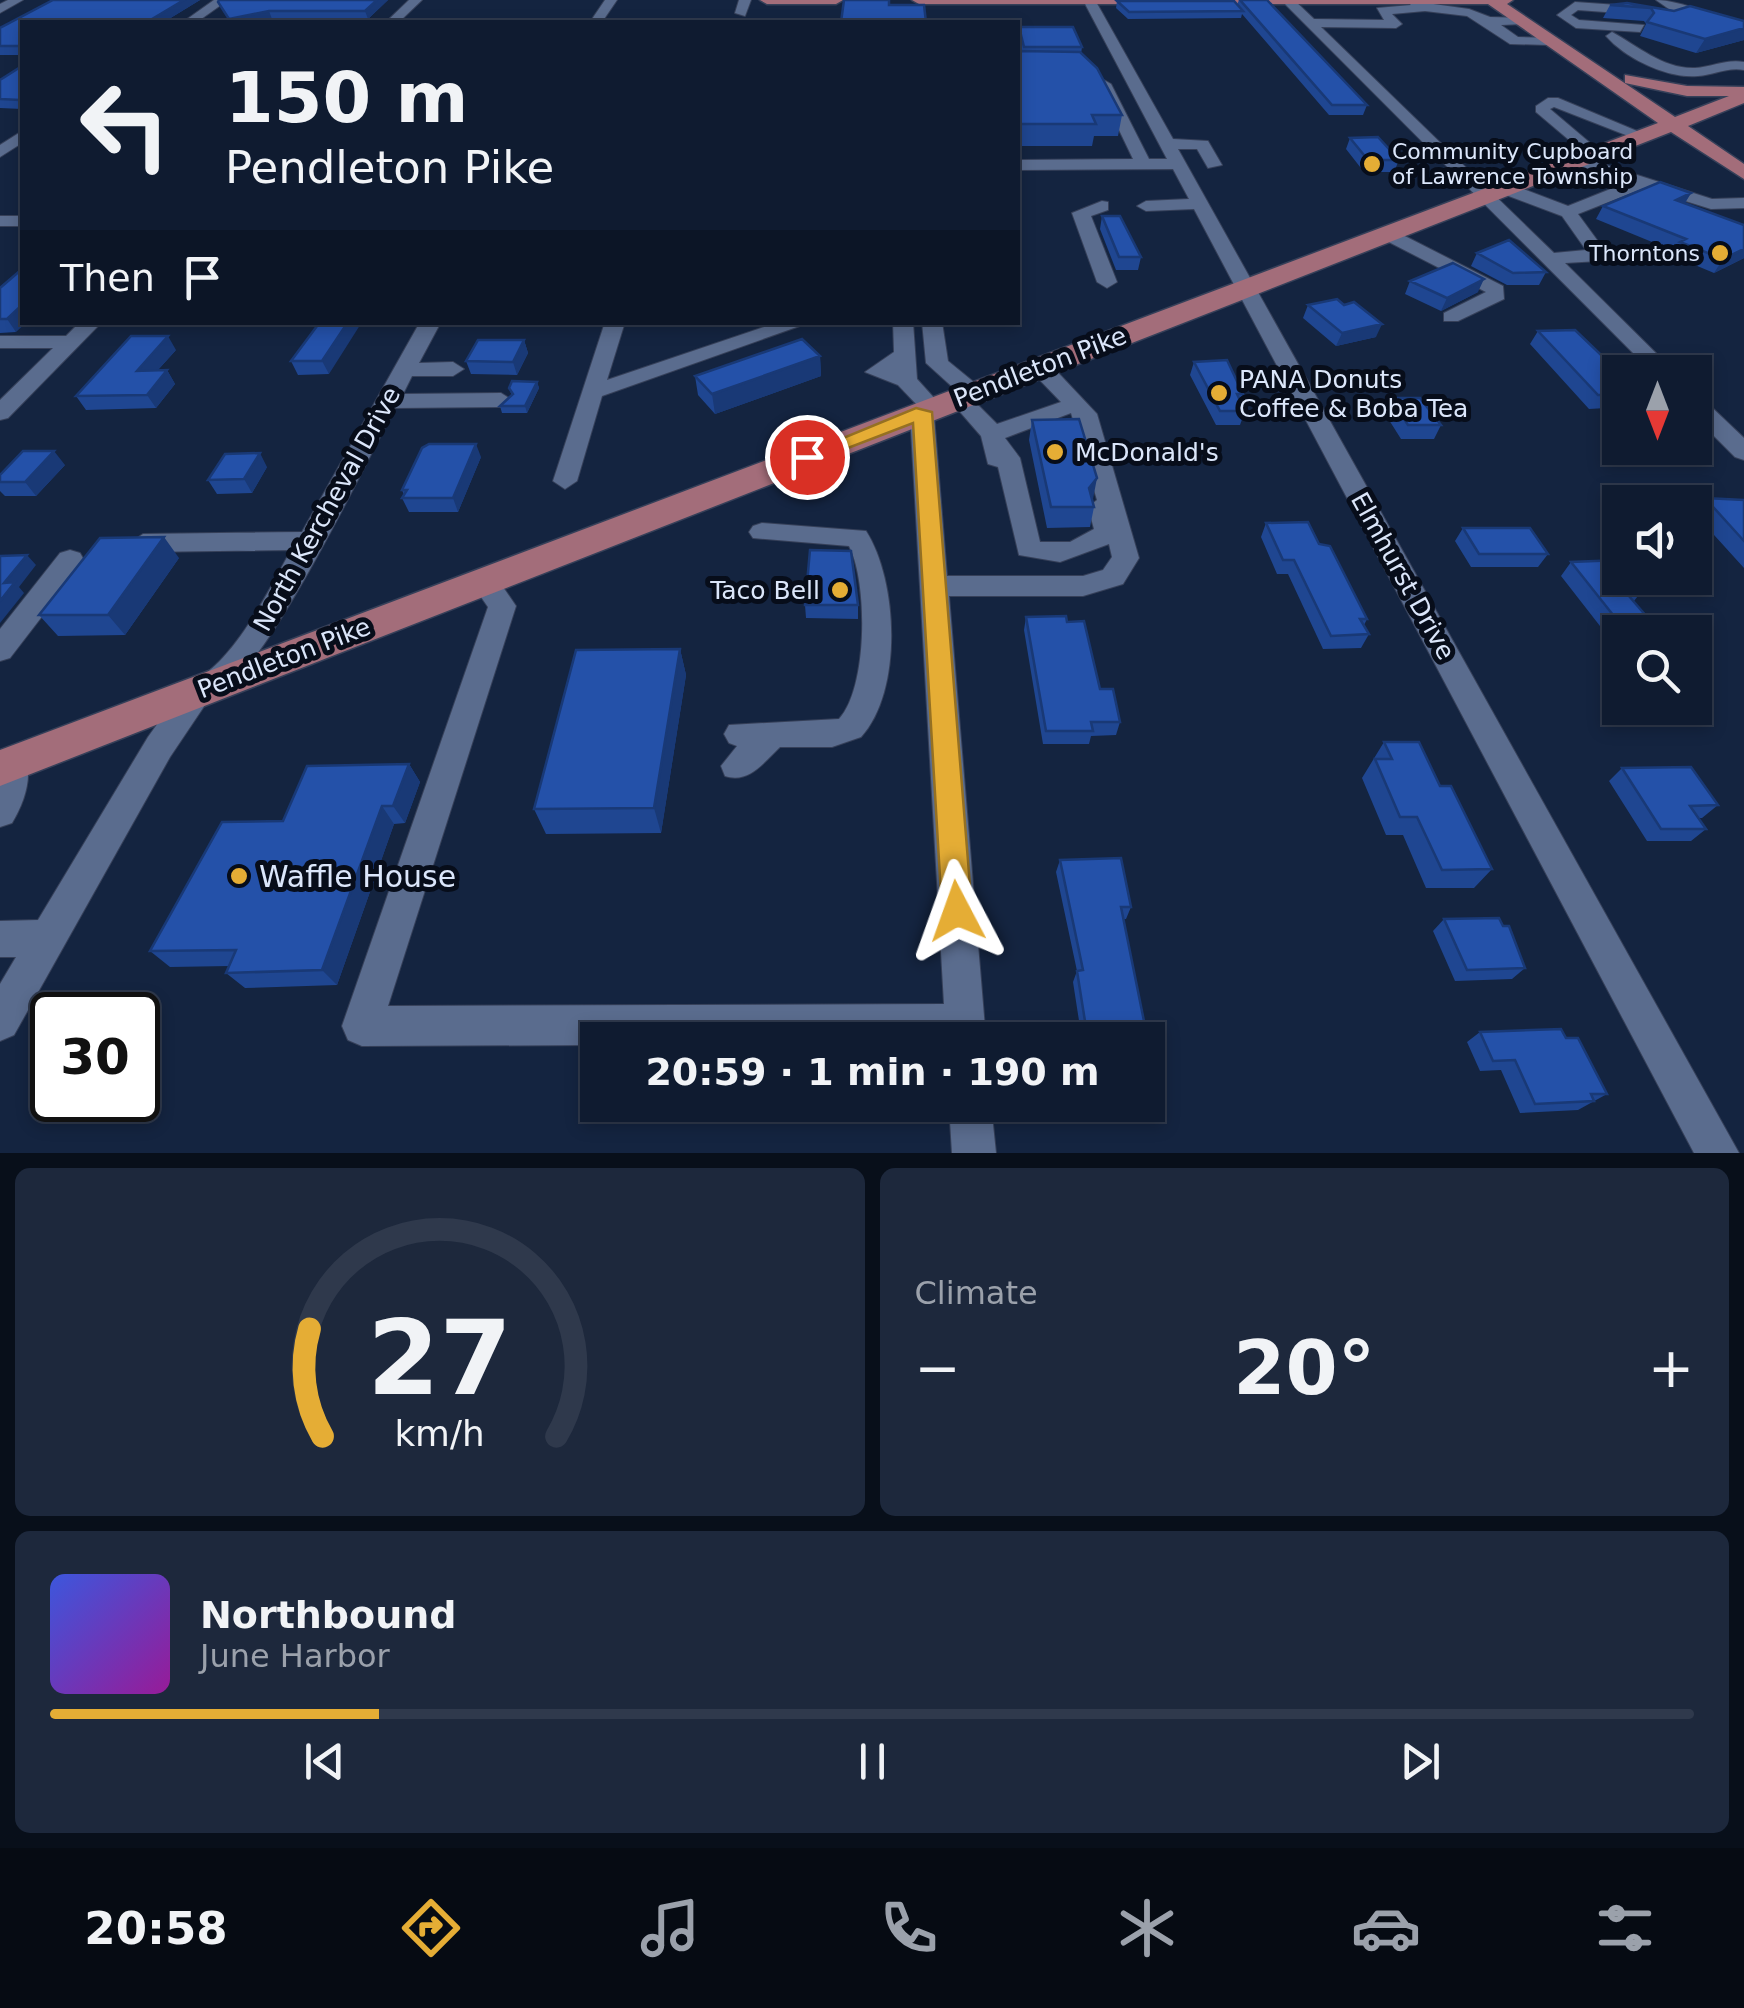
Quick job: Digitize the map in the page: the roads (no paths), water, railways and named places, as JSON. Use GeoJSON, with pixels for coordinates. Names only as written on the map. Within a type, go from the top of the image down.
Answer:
{"type":"FeatureCollection","features":[{"type":"Feature","properties":{"kind":"main road"},"geometry":{"type":"LineString","coordinates":[[766,0],[836,0]]}},
{"type":"Feature","properties":{"kind":"main road"},"geometry":{"type":"LineString","coordinates":[[919,0],[1416,4],[1506,0]]}},
{"type":"Feature","properties":{"kind":"main road"},"geometry":{"type":"LineString","coordinates":[[1492,0],[1548,41],[1682,121]]}},
{"type":"Feature","properties":{"kind":"main road"},"geometry":{"type":"LineString","coordinates":[[1517,0],[1572,30],[1742,165]]}},
{"type":"Feature","properties":{"kind":"main road"},"geometry":{"type":"LineString","coordinates":[[1632,79],[1687,91],[1744,94]]}},
{"type":"Feature","properties":{"kind":"main road","name":"Pendleton Pike"},"geometry":{"type":"LineString","coordinates":[[6,766],[1724,105],[1744,94]]}},
{"type":"Feature","properties":{"kind":"main road"},"geometry":{"type":"LineString","coordinates":[[1594,153],[1671,153],[1742,165]]}},
{"type":"Feature","properties":{"kind":"street"},"geometry":{"type":"LineString","coordinates":[[0,9],[17,0]]}},
{"type":"Feature","properties":{"kind":"street"},"geometry":{"type":"LineString","coordinates":[[192,20],[222,0]]}},
{"type":"Feature","properties":{"kind":"street"},"geometry":{"type":"LineString","coordinates":[[394,20],[416,0]]}},
{"type":"Feature","properties":{"kind":"street","name":"Elmhurst Drive"},"geometry":{"type":"LineString","coordinates":[[1089,0],[1114,64],[1201,204],[1717,1153]]}},
{"type":"Feature","properties":{"kind":"street"},"geometry":{"type":"LineString","coordinates":[[1288,0],[1494,193],[1550,259],[1647,355]]}},
{"type":"Feature","properties":{"kind":"street"},"geometry":{"type":"LineString","coordinates":[[1660,19],[1662,0]]}},
{"type":"Feature","properties":{"kind":"street"},"geometry":{"type":"LineString","coordinates":[[1311,24],[1396,24],[1381,11],[1416,4],[1461,8],[1516,41],[1548,41]]}},
{"type":"Feature","properties":{"kind":"street"},"geometry":{"type":"LineString","coordinates":[[1585,8],[1619,6]]}},
{"type":"Feature","properties":{"kind":"street"},"geometry":{"type":"LineString","coordinates":[[1619,6],[1660,19],[1612,36],[1572,30],[1562,15],[1585,8],[1619,6]]}},
{"type":"Feature","properties":{"kind":"street"},"geometry":{"type":"LineString","coordinates":[[1707,18],[1740,7]]}},
{"type":"Feature","properties":{"kind":"street"},"geometry":{"type":"LineString","coordinates":[[1572,30],[1660,19],[1707,18],[1744,28]]}},
{"type":"Feature","properties":{"kind":"street"},"geometry":{"type":"LineString","coordinates":[[1488,21],[1520,21]]}},
{"type":"Feature","properties":{"kind":"street"},"geometry":{"type":"LineString","coordinates":[[1612,36],[1638,56],[1695,73],[1727,62],[1744,66]]}},
{"type":"Feature","properties":{"kind":"street"},"geometry":{"type":"LineString","coordinates":[[1089,76],[1103,82],[1143,164]]}},
{"type":"Feature","properties":{"kind":"street"},"geometry":{"type":"LineString","coordinates":[[1566,86],[1541,109],[1594,153],[1644,182],[1711,204],[1744,203]]}},
{"type":"Feature","properties":{"kind":"street"},"geometry":{"type":"LineString","coordinates":[[1553,101],[1641,136]]}},
{"type":"Feature","properties":{"kind":"street"},"geometry":{"type":"LineString","coordinates":[[1724,105],[1744,108]]}},
{"type":"Feature","properties":{"kind":"street"},"geometry":{"type":"LineString","coordinates":[[1020,165],[1143,164],[1202,144],[1214,164]]}},
{"type":"Feature","properties":{"kind":"street"},"geometry":{"type":"LineString","coordinates":[[1494,193],[1568,212],[1644,182]]}},
{"type":"Feature","properties":{"kind":"street"},"geometry":{"type":"LineString","coordinates":[[1146,206],[1201,204]]}},
{"type":"Feature","properties":{"kind":"street"},"geometry":{"type":"LineString","coordinates":[[1102,206],[1081,213],[1107,282]]}},
{"type":"Feature","properties":{"kind":"street"},"geometry":{"type":"LineString","coordinates":[[1550,259],[1599,255],[1568,212]]}},
{"type":"Feature","properties":{"kind":"street"},"geometry":{"type":"LineString","coordinates":[[1387,234],[1496,290],[1494,299],[1451,317]]}},
{"type":"Feature","properties":{"kind":"street"},"geometry":{"type":"LineString","coordinates":[[0,413],[89,325]]}},
{"type":"Feature","properties":{"kind":"street","name":"North Kercheval Drive"},"geometry":{"type":"LineString","coordinates":[[48,938],[159,747],[205,689],[250,647],[428,325]]}},
{"type":"Feature","properties":{"kind":"street"},"geometry":{"type":"LineString","coordinates":[[565,481],[614,325]]}},
{"type":"Feature","properties":{"kind":"street"},"geometry":{"type":"LineString","coordinates":[[592,392],[791,325]]}},
{"type":"Feature","properties":{"kind":"street"},"geometry":{"type":"LineString","coordinates":[[902,325],[904,355],[876,372],[906,380],[947,403],[994,440],[1008,458],[1028,548],[1060,570],[1092,570],[1108,556],[1108,532],[1093,480],[1101,465]]}},
{"type":"Feature","properties":{"kind":"street"},"geometry":{"type":"LineString","coordinates":[[932,325],[947,403],[937,586],[964,1022]]}},
{"type":"Feature","properties":{"kind":"street"},"geometry":{"type":"LineString","coordinates":[[0,342],[72,342]]}},
{"type":"Feature","properties":{"kind":"street"},"geometry":{"type":"LineString","coordinates":[[937,586],[1084,586],[1113,577],[1126,558],[1101,465],[1078,403],[1040,367]]}},
{"type":"Feature","properties":{"kind":"street"},"geometry":{"type":"LineString","coordinates":[[404,370],[453,369]]}},
{"type":"Feature","properties":{"kind":"street"},"geometry":{"type":"LineString","coordinates":[[387,401],[501,400]]}},
{"type":"Feature","properties":{"kind":"street"},"geometry":{"type":"LineString","coordinates":[[994,440],[1078,403]]}},
{"type":"Feature","properties":{"kind":"street"},"geometry":{"type":"LineString","coordinates":[[1712,421],[1744,452]]}},
{"type":"Feature","properties":{"kind":"street"},"geometry":{"type":"LineString","coordinates":[[994,440],[1016,584]]}},
{"type":"Feature","properties":{"kind":"street"},"geometry":{"type":"LineString","coordinates":[[750,745],[850,728],[862,715],[871,692],[873,574],[857,537],[762,532]]}},
{"type":"Feature","properties":{"kind":"street"},"geometry":{"type":"LineString","coordinates":[[143,543],[310,542]]}},
{"type":"Feature","properties":{"kind":"street"},"geometry":{"type":"LineString","coordinates":[[0,650],[70,560]]}},
{"type":"Feature","properties":{"kind":"street"},"geometry":{"type":"LineString","coordinates":[[484,581],[502,606],[362,1026],[580,1028]]}},
{"type":"Feature","properties":{"kind":"street"},"geometry":{"type":"LineString","coordinates":[[0,812],[8,799],[6,766]]}},
{"type":"Feature","properties":{"kind":"street"},"geometry":{"type":"LineString","coordinates":[[0,940],[48,938]]}},
{"type":"Feature","properties":{"kind":"street"},"geometry":{"type":"LineString","coordinates":[[0,1022],[48,938]]}},
{"type":"Feature","properties":{"kind":"street"},"geometry":{"type":"LineString","coordinates":[[971,1122],[974,1153]]}},
{"type":"Feature","properties":{"kind":"place","name":"Community Cupboard of Lawrence Township"},"geometry":{"type":"Point","coordinates":[1372,164]}},
{"type":"Feature","properties":{"kind":"place","name":"Thorntons"},"geometry":{"type":"Point","coordinates":[1720,253]}},
{"type":"Feature","properties":{"kind":"place","name":"PANA Donuts Coffee & Boba Tea"},"geometry":{"type":"Point","coordinates":[1219,393]}},
{"type":"Feature","properties":{"kind":"place","name":"McDonald's"},"geometry":{"type":"Point","coordinates":[1055,452]}},
{"type":"Feature","properties":{"kind":"place","name":"Taco Bell"},"geometry":{"type":"Point","coordinates":[840,590]}},
{"type":"Feature","properties":{"kind":"place","name":"Waffle House"},"geometry":{"type":"Point","coordinates":[239,876]}}]}
